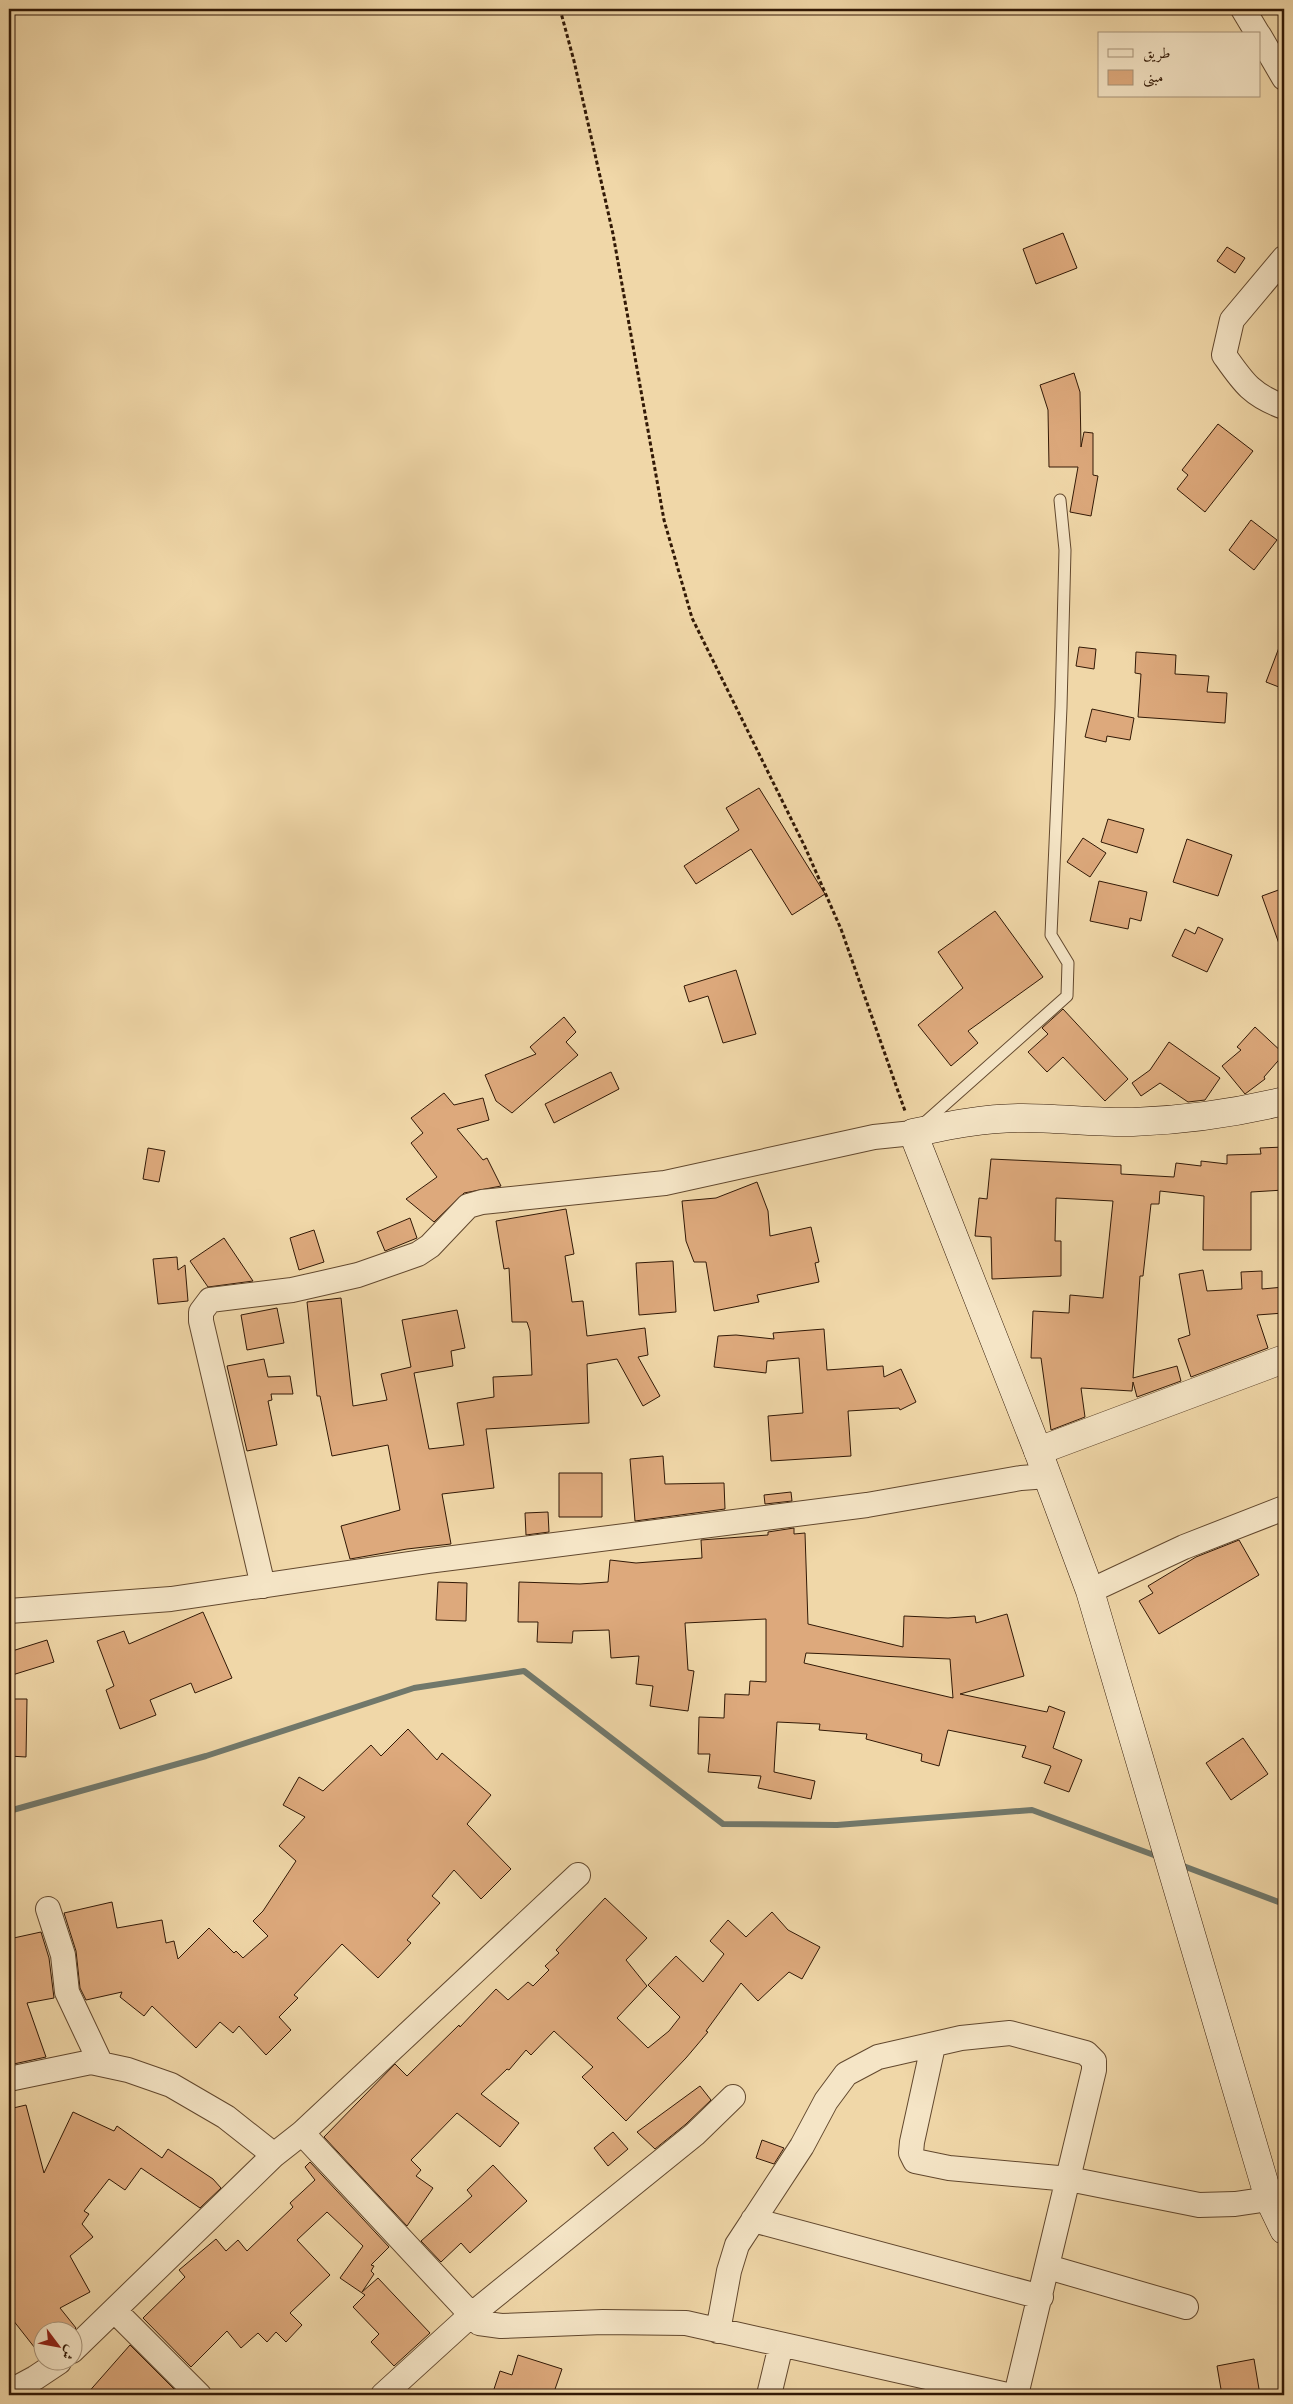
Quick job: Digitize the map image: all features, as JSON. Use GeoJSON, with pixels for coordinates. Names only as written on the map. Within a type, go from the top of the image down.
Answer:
{"type":"FeatureCollection","features":[{"type":"Feature","properties":{"kind":"main road"},"geometry":{"type":"LineString","coordinates":[[1284,1101],[1245,1111],[1132,1122],[1064,1118],[971,1120],[913,1133],[1048,1476],[1090,1591],[1269,2199],[1284,2230]]}},
{"type":"Feature","properties":{"kind":"main road"},"geometry":{"type":"LineString","coordinates":[[1038,1451],[1284,1359]]}},
{"type":"Feature","properties":{"kind":"street"},"geometry":{"type":"LineString","coordinates":[[1244,9],[1257,32]]}},
{"type":"Feature","properties":{"kind":"street"},"geometry":{"type":"LineString","coordinates":[[1260,37],[1284,78]]}},
{"type":"Feature","properties":{"kind":"street"},"geometry":{"type":"LineString","coordinates":[[1284,258],[1232,320],[1224,354],[1245,385],[1267,401],[1284,406]]}},
{"type":"Feature","properties":{"kind":"street"},"geometry":{"type":"LineString","coordinates":[[263,1586],[201,1321],[201,1312],[210,1300],[292,1290],[358,1276],[418,1254],[430,1246],[468,1206],[482,1202],[665,1183],[874,1137],[913,1133]]}},
{"type":"Feature","properties":{"kind":"street"},"geometry":{"type":"LineString","coordinates":[[9,1611],[170,1599],[429,1560],[867,1505],[1021,1478],[1048,1476]]}},
{"type":"Feature","properties":{"kind":"street"},"geometry":{"type":"LineString","coordinates":[[1090,1591],[1184,1546],[1284,1508]]}},
{"type":"Feature","properties":{"kind":"street"},"geometry":{"type":"LineString","coordinates":[[82,2342],[274,2155],[302,2133],[578,1875]]}},
{"type":"Feature","properties":{"kind":"street"},"geometry":{"type":"LineString","coordinates":[[48,1909],[63,1955],[67,1992],[101,2064]]}},
{"type":"Feature","properties":{"kind":"street"},"geometry":{"type":"LineString","coordinates":[[718,2330],[728,2271],[737,2245],[802,2146],[826,2101],[846,2074],[878,2057],[933,2046],[960,2038],[1010,2033],[1090,2056],[1094,2061],[1094,2070],[1069,2179],[1016,2395]]}},
{"type":"Feature","properties":{"kind":"street"},"geometry":{"type":"LineString","coordinates":[[933,2046],[912,2142],[911,2153],[915,2161],[949,2168],[1069,2179],[1199,2204],[1235,2204],[1269,2199]]}},
{"type":"Feature","properties":{"kind":"street"},"geometry":{"type":"LineString","coordinates":[[9,2079],[91,2062],[128,2070],[171,2084],[226,2117],[274,2155]]}},
{"type":"Feature","properties":{"kind":"street"},"geometry":{"type":"LineString","coordinates":[[383,2395],[471,2316],[695,2134],[733,2097]]}},
{"type":"Feature","properties":{"kind":"street"},"geometry":{"type":"LineString","coordinates":[[302,2133],[471,2316],[487,2325],[603,2322],[686,2323],[1007,2395]]}},
{"type":"Feature","properties":{"kind":"street"},"geometry":{"type":"LineString","coordinates":[[753,2220],[1041,2297]]}},
{"type":"Feature","properties":{"kind":"street"},"geometry":{"type":"LineString","coordinates":[[1048,2267],[1186,2307]]}},
{"type":"Feature","properties":{"kind":"street"},"geometry":{"type":"LineString","coordinates":[[115,2311],[199,2395]]}},
{"type":"Feature","properties":{"kind":"street"},"geometry":{"type":"LineString","coordinates":[[768,2395],[781,2345]]}},
{"type":"Feature","properties":{"kind":"street"},"geometry":{"type":"LineString","coordinates":[[9,2392],[44,2372]]}},
{"type":"Feature","properties":{"kind":"lane"},"geometry":{"type":"LineString","coordinates":[[913,1133],[1067,996],[1068,963],[1051,935],[1064,570],[1060,500]]}},
{"type":"Feature","properties":{"kind":"path"},"geometry":{"type":"LineString","coordinates":[[560,9],[613,234],[664,520],[692,618],[813,866],[840,929],[913,1133]]}},
{"type":"Feature","properties":{"kind":"building"},"geometry":{"type":"Polygon","coordinates":[[[1063,233],[1077,268],[1036,284],[1023,249],[1063,233]]]}},
{"type":"Feature","properties":{"kind":"building"},"geometry":{"type":"Polygon","coordinates":[[[1227,247],[1245,258],[1235,273],[1217,261],[1227,247]]]}},
{"type":"Feature","properties":{"kind":"building"},"geometry":{"type":"Polygon","coordinates":[[[1074,373],[1080,392],[1081,447],[1084,432],[1093,433],[1093,475],[1098,476],[1091,516],[1070,512],[1078,467],[1049,467],[1048,410],[1040,385],[1074,373]]]}},
{"type":"Feature","properties":{"kind":"building"},"geometry":{"type":"Polygon","coordinates":[[[1218,424],[1253,451],[1205,512],[1177,489],[1188,475],[1182,470],[1218,424]]]}},
{"type":"Feature","properties":{"kind":"building"},"geometry":{"type":"Polygon","coordinates":[[[1251,520],[1277,540],[1254,570],[1229,550],[1251,520]]]}},
{"type":"Feature","properties":{"kind":"building"},"geometry":{"type":"Polygon","coordinates":[[[1284,637],[1284,689],[1266,682],[1284,637]]]}},
{"type":"Feature","properties":{"kind":"building"},"geometry":{"type":"Polygon","coordinates":[[[1079,647],[1096,649],[1094,669],[1076,666],[1079,647]]]}},
{"type":"Feature","properties":{"kind":"building"},"geometry":{"type":"Polygon","coordinates":[[[1136,652],[1176,655],[1175,674],[1209,676],[1207,692],[1227,693],[1225,723],[1138,717],[1141,674],[1135,673],[1136,652]]]}},
{"type":"Feature","properties":{"kind":"building"},"geometry":{"type":"Polygon","coordinates":[[[1092,709],[1134,718],[1130,740],[1107,736],[1106,742],[1085,737],[1092,709]]]}},
{"type":"Feature","properties":{"kind":"building"},"geometry":{"type":"Polygon","coordinates":[[[759,788],[825,894],[792,915],[751,849],[696,884],[684,866],[739,830],[726,808],[759,788]]]}},
{"type":"Feature","properties":{"kind":"building"},"geometry":{"type":"Polygon","coordinates":[[[1108,819],[1144,829],[1137,853],[1101,842],[1108,819]]]}},
{"type":"Feature","properties":{"kind":"building"},"geometry":{"type":"Polygon","coordinates":[[[1083,838],[1106,853],[1090,877],[1067,862],[1083,838]]]}},
{"type":"Feature","properties":{"kind":"building"},"geometry":{"type":"Polygon","coordinates":[[[1187,839],[1232,855],[1218,896],[1173,882],[1187,839]]]}},
{"type":"Feature","properties":{"kind":"building"},"geometry":{"type":"Polygon","coordinates":[[[1099,881],[1147,892],[1141,921],[1130,918],[1128,929],[1090,921],[1099,881]]]}},
{"type":"Feature","properties":{"kind":"building"},"geometry":{"type":"Polygon","coordinates":[[[1284,888],[1284,952],[1282,952],[1262,896],[1284,888]]]}},
{"type":"Feature","properties":{"kind":"building"},"geometry":{"type":"Polygon","coordinates":[[[995,911],[1043,977],[968,1031],[978,1043],[951,1066],[918,1025],[963,988],[938,952],[995,911]]]}},
{"type":"Feature","properties":{"kind":"building"},"geometry":{"type":"Polygon","coordinates":[[[1198,927],[1223,939],[1207,972],[1172,956],[1185,929],[1195,934],[1198,927]]]}},
{"type":"Feature","properties":{"kind":"building"},"geometry":{"type":"Polygon","coordinates":[[[736,970],[756,1034],[723,1043],[708,996],[689,1002],[684,986],[736,970]]]}},
{"type":"Feature","properties":{"kind":"building"},"geometry":{"type":"Polygon","coordinates":[[[1063,1009],[1128,1079],[1105,1101],[1063,1057],[1047,1072],[1028,1052],[1048,1034],[1042,1028],[1063,1009]]]}},
{"type":"Feature","properties":{"kind":"building"},"geometry":{"type":"Polygon","coordinates":[[[564,1017],[576,1032],[566,1042],[578,1055],[512,1113],[496,1101],[485,1075],[536,1054],[530,1047],[564,1017]]]}},
{"type":"Feature","properties":{"kind":"building"},"geometry":{"type":"Polygon","coordinates":[[[1255,1027],[1284,1054],[1264,1077],[1265,1079],[1245,1094],[1222,1066],[1241,1050],[1237,1047],[1255,1027]]]}},
{"type":"Feature","properties":{"kind":"building"},"geometry":{"type":"Polygon","coordinates":[[[1169,1042],[1220,1078],[1205,1100],[1188,1102],[1160,1083],[1141,1096],[1132,1083],[1150,1070],[1169,1042]]]}},
{"type":"Feature","properties":{"kind":"building"},"geometry":{"type":"Polygon","coordinates":[[[611,1072],[619,1089],[554,1123],[545,1104],[611,1072]]]}},
{"type":"Feature","properties":{"kind":"building"},"geometry":{"type":"Polygon","coordinates":[[[444,1093],[454,1105],[483,1098],[489,1120],[457,1129],[483,1160],[487,1158],[501,1186],[464,1193],[434,1222],[406,1199],[437,1177],[411,1143],[423,1133],[411,1118],[444,1093]]]}},
{"type":"Feature","properties":{"kind":"building"},"geometry":{"type":"Polygon","coordinates":[[[1284,1147],[1284,1190],[1251,1192],[1251,1250],[1203,1250],[1204,1196],[1160,1191],[1159,1204],[1151,1204],[1143,1276],[1140,1276],[1133,1378],[1177,1366],[1181,1381],[1137,1397],[1133,1382],[1132,1391],[1081,1388],[1085,1417],[1051,1430],[1041,1358],[1031,1358],[1033,1311],[1069,1313],[1070,1295],[1103,1298],[1113,1201],[1056,1198],[1055,1241],[1061,1241],[1061,1276],[992,1279],[991,1237],[975,1236],[979,1198],[987,1199],[991,1159],[1121,1165],[1121,1174],[1174,1177],[1176,1163],[1201,1166],[1201,1161],[1227,1164],[1227,1155],[1261,1154],[1260,1148],[1284,1147]]]}},
{"type":"Feature","properties":{"kind":"building"},"geometry":{"type":"Polygon","coordinates":[[[148,1148],[165,1151],[159,1182],[143,1179],[148,1148]]]}},
{"type":"Feature","properties":{"kind":"building"},"geometry":{"type":"Polygon","coordinates":[[[757,1182],[768,1211],[770,1236],[811,1227],[819,1262],[815,1263],[819,1282],[757,1295],[759,1302],[714,1311],[706,1262],[694,1262],[686,1241],[682,1201],[716,1198],[757,1182]]]}},
{"type":"Feature","properties":{"kind":"building"},"geometry":{"type":"Polygon","coordinates":[[[566,1209],[574,1254],[565,1256],[572,1302],[583,1301],[587,1336],[645,1328],[648,1355],[638,1357],[660,1396],[643,1406],[617,1359],[587,1364],[589,1423],[486,1429],[494,1488],[442,1494],[451,1544],[407,1549],[350,1559],[341,1526],[400,1510],[388,1445],[332,1456],[320,1396],[317,1396],[307,1302],[341,1298],[353,1406],[387,1400],[381,1374],[411,1367],[402,1320],[457,1310],[465,1348],[451,1351],[453,1366],[414,1373],[429,1449],[464,1445],[457,1403],[494,1397],[493,1377],[532,1375],[530,1331],[527,1322],[512,1322],[509,1268],[504,1269],[496,1221],[566,1209]]]}},
{"type":"Feature","properties":{"kind":"building"},"geometry":{"type":"Polygon","coordinates":[[[410,1218],[417,1238],[385,1251],[377,1232],[410,1218]]]}},
{"type":"Feature","properties":{"kind":"building"},"geometry":{"type":"Polygon","coordinates":[[[314,1230],[324,1262],[299,1270],[290,1238],[314,1230]]]}},
{"type":"Feature","properties":{"kind":"building"},"geometry":{"type":"Polygon","coordinates":[[[224,1238],[253,1281],[208,1287],[190,1261],[224,1238]]]}},
{"type":"Feature","properties":{"kind":"building"},"geometry":{"type":"Polygon","coordinates":[[[177,1257],[178,1270],[185,1265],[188,1301],[158,1304],[153,1259],[177,1257]]]}},
{"type":"Feature","properties":{"kind":"building"},"geometry":{"type":"Polygon","coordinates":[[[673,1261],[676,1312],[639,1315],[636,1263],[673,1261]]]}},
{"type":"Feature","properties":{"kind":"building"},"geometry":{"type":"Polygon","coordinates":[[[1203,1270],[1207,1291],[1242,1289],[1241,1272],[1262,1271],[1262,1289],[1284,1287],[1284,1313],[1257,1315],[1268,1348],[1191,1377],[1178,1339],[1190,1335],[1179,1274],[1203,1270]]]}},
{"type":"Feature","properties":{"kind":"building"},"geometry":{"type":"Polygon","coordinates":[[[277,1308],[284,1343],[247,1350],[241,1315],[277,1308]]]}},
{"type":"Feature","properties":{"kind":"building"},"geometry":{"type":"Polygon","coordinates":[[[824,1329],[827,1370],[883,1366],[884,1377],[901,1369],[916,1402],[900,1410],[899,1408],[848,1411],[851,1456],[771,1461],[768,1416],[803,1413],[799,1358],[767,1361],[766,1373],[714,1367],[718,1336],[736,1335],[774,1339],[773,1333],[824,1329]]]}},
{"type":"Feature","properties":{"kind":"building"},"geometry":{"type":"Polygon","coordinates":[[[264,1359],[268,1377],[290,1376],[293,1394],[271,1394],[272,1400],[268,1401],[277,1445],[247,1451],[227,1366],[264,1359]]]}},
{"type":"Feature","properties":{"kind":"building"},"geometry":{"type":"Polygon","coordinates":[[[663,1456],[665,1484],[724,1483],[725,1509],[635,1521],[630,1459],[663,1456]]]}},
{"type":"Feature","properties":{"kind":"building"},"geometry":{"type":"Polygon","coordinates":[[[559,1473],[602,1473],[602,1517],[559,1517],[559,1473]]]}},
{"type":"Feature","properties":{"kind":"building"},"geometry":{"type":"Polygon","coordinates":[[[791,1492],[792,1501],[765,1504],[764,1495],[791,1492]]]}},
{"type":"Feature","properties":{"kind":"building"},"geometry":{"type":"Polygon","coordinates":[[[548,1512],[549,1532],[526,1535],[525,1513],[548,1512]]]}},
{"type":"Feature","properties":{"kind":"building"},"geometry":{"type":"Polygon","coordinates":[[[794,1528],[794,1534],[805,1533],[808,1624],[903,1647],[904,1616],[948,1618],[975,1616],[976,1623],[1007,1614],[1024,1676],[960,1694],[1047,1712],[1049,1706],[1065,1712],[1053,1748],[1082,1760],[1069,1792],[1044,1783],[1051,1766],[1022,1757],[1026,1746],[948,1730],[939,1766],[921,1761],[922,1754],[866,1739],[867,1734],[819,1730],[820,1724],[777,1722],[774,1772],[815,1781],[811,1799],[758,1788],[761,1776],[708,1772],[710,1754],[698,1754],[699,1717],[724,1718],[725,1694],[749,1695],[750,1681],[766,1682],[766,1619],[685,1623],[688,1670],[694,1671],[688,1711],[650,1706],[653,1686],[636,1684],[639,1656],[611,1658],[609,1630],[573,1631],[572,1643],[537,1642],[538,1622],[518,1622],[519,1582],[580,1584],[608,1582],[610,1560],[636,1563],[702,1558],[701,1540],[768,1535],[768,1532],[794,1528]],[[806,1653],[804,1663],[953,1698],[950,1659],[806,1653]]]}},
{"type":"Feature","properties":{"kind":"building"},"geometry":{"type":"Polygon","coordinates":[[[1239,1540],[1259,1575],[1159,1634],[1139,1601],[1153,1593],[1148,1586],[1196,1557],[1239,1540]]]}},
{"type":"Feature","properties":{"kind":"building"},"geometry":{"type":"Polygon","coordinates":[[[438,1582],[467,1583],[466,1621],[436,1620],[438,1582]]]}},
{"type":"Feature","properties":{"kind":"building"},"geometry":{"type":"Polygon","coordinates":[[[203,1612],[232,1678],[195,1693],[191,1683],[150,1700],[156,1715],[120,1729],[106,1690],[114,1686],[97,1641],[124,1631],[129,1644],[203,1612]]]}},
{"type":"Feature","properties":{"kind":"building"},"geometry":{"type":"Polygon","coordinates":[[[47,1640],[54,1662],[9,1676],[9,1652],[47,1640]]]}},
{"type":"Feature","properties":{"kind":"building"},"geometry":{"type":"Polygon","coordinates":[[[9,1699],[27,1699],[26,1757],[9,1756],[9,1699]]]}},
{"type":"Feature","properties":{"kind":"building"},"geometry":{"type":"Polygon","coordinates":[[[408,1729],[437,1760],[442,1753],[491,1795],[467,1824],[511,1869],[481,1899],[454,1870],[432,1896],[440,1903],[407,1940],[411,1943],[378,1978],[342,1944],[294,1995],[298,1998],[279,2017],[291,2030],[266,2055],[239,2026],[233,2033],[220,2022],[196,2048],[152,2006],[144,2016],[120,1997],[122,1992],[86,2000],[80,1988],[76,1951],[64,1913],[112,1902],[117,1928],[162,1920],[166,1943],[174,1941],[178,1959],[209,1928],[234,1953],[236,1951],[243,1958],[268,1936],[253,1921],[263,1911],[296,1861],[279,1846],[305,1817],[283,1805],[299,1777],[323,1791],[371,1745],[381,1756],[408,1729]]]}},
{"type":"Feature","properties":{"kind":"building"},"geometry":{"type":"Polygon","coordinates":[[[1243,1738],[1268,1774],[1231,1800],[1206,1763],[1243,1738]]]}},
{"type":"Feature","properties":{"kind":"building"},"geometry":{"type":"Polygon","coordinates":[[[605,1898],[647,1938],[626,1960],[647,1986],[617,2018],[648,2048],[669,2031],[680,2017],[648,1985],[676,1956],[703,1982],[724,1954],[710,1941],[728,1920],[746,1937],[772,1912],[788,1930],[820,1947],[802,1979],[789,1972],[758,2001],[741,1983],[706,2031],[708,2032],[626,2121],[582,2077],[593,2067],[554,2031],[531,2055],[526,2050],[509,2070],[507,2069],[481,2094],[519,2123],[500,2147],[457,2113],[411,2160],[421,2170],[416,2176],[433,2188],[407,2226],[324,2137],[395,2064],[407,2076],[459,2025],[460,2027],[496,1989],[508,2000],[528,1982],[533,1986],[549,1970],[545,1966],[559,1953],[556,1950],[605,1898]]]}},
{"type":"Feature","properties":{"kind":"building"},"geometry":{"type":"Polygon","coordinates":[[[41,1932],[49,1958],[54,1998],[27,2003],[46,2057],[9,2065],[9,2014],[14,2012],[9,1987],[9,1939],[41,1932]]]}},
{"type":"Feature","properties":{"kind":"building"},"geometry":{"type":"Polygon","coordinates":[[[700,2086],[711,2100],[686,2124],[655,2149],[637,2132],[700,2086]]]}},
{"type":"Feature","properties":{"kind":"building"},"geometry":{"type":"Polygon","coordinates":[[[26,2105],[44,2173],[73,2112],[114,2131],[117,2126],[162,2158],[168,2149],[213,2179],[221,2188],[200,2208],[141,2168],[125,2190],[109,2179],[84,2211],[89,2214],[82,2224],[93,2237],[70,2256],[90,2292],[60,2308],[71,2322],[32,2322],[32,2344],[9,2315],[9,2109],[26,2105]]]}},
{"type":"Feature","properties":{"kind":"building"},"geometry":{"type":"Polygon","coordinates":[[[613,2132],[628,2149],[608,2166],[594,2148],[613,2132]]]}},
{"type":"Feature","properties":{"kind":"building"},"geometry":{"type":"Polygon","coordinates":[[[762,2140],[784,2148],[774,2164],[756,2158],[762,2140]]]}},
{"type":"Feature","properties":{"kind":"building"},"geometry":{"type":"Polygon","coordinates":[[[310,2162],[389,2247],[371,2265],[374,2266],[371,2271],[374,2274],[362,2292],[378,2278],[430,2333],[394,2366],[371,2342],[379,2334],[353,2307],[365,2295],[340,2278],[363,2246],[327,2212],[297,2240],[330,2275],[290,2313],[302,2325],[286,2342],[276,2332],[267,2342],[258,2333],[241,2348],[227,2331],[191,2367],[143,2318],[185,2277],[179,2270],[216,2239],[226,2251],[238,2240],[247,2251],[293,2207],[290,2203],[315,2180],[305,2167],[310,2162]]]}},
{"type":"Feature","properties":{"kind":"building"},"geometry":{"type":"Polygon","coordinates":[[[493,2165],[527,2201],[470,2253],[461,2243],[441,2262],[421,2241],[472,2196],[467,2190],[493,2165]]]}},
{"type":"Feature","properties":{"kind":"building"},"geometry":{"type":"Polygon","coordinates":[[[130,2345],[180,2395],[86,2395],[130,2345]]]}},
{"type":"Feature","properties":{"kind":"building"},"geometry":{"type":"Polygon","coordinates":[[[518,2355],[562,2369],[553,2395],[492,2395],[500,2371],[512,2375],[518,2355]]]}},
{"type":"Feature","properties":{"kind":"building"},"geometry":{"type":"Polygon","coordinates":[[[1254,2359],[1260,2395],[1222,2395],[1217,2366],[1254,2359]]]}},
{"type":"Feature","properties":{"kind":"waterway"},"geometry":{"type":"LineString","coordinates":[[9,1811],[206,1756],[414,1688],[524,1671],[723,1824],[837,1825],[1032,1810],[1162,1858]]}},
{"type":"Feature","properties":{"kind":"waterway"},"geometry":{"type":"LineString","coordinates":[[1178,1864],[1284,1904]]}}]}
